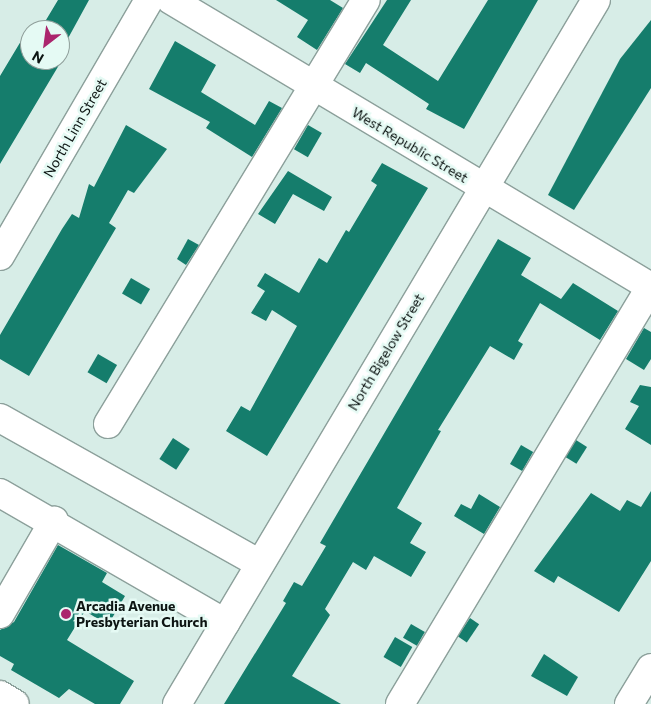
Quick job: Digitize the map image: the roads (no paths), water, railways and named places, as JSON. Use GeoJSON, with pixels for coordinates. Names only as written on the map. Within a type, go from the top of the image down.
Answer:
{"type":"FeatureCollection","features":[{"type":"Feature","properties":{"kind":"street","name":"North Linn Street"},"geometry":{"type":"LineString","coordinates":[[0,256],[149,0]]}},
{"type":"Feature","properties":{"kind":"street","name":"West Republic Street"},"geometry":{"type":"LineString","coordinates":[[171,0],[482,189],[651,287]]}},
{"type":"Feature","properties":{"kind":"street"},"geometry":{"type":"LineString","coordinates":[[108,424],[366,0]]}},
{"type":"Feature","properties":{"kind":"street","name":"North Bigelow Street"},"geometry":{"type":"LineString","coordinates":[[177,704],[596,0]]}},
{"type":"Feature","properties":{"kind":"street"},"geometry":{"type":"LineString","coordinates":[[400,704],[651,287]]}},
{"type":"Feature","properties":{"kind":"street"},"geometry":{"type":"LineString","coordinates":[[0,418],[260,564]]}},
{"type":"Feature","properties":{"kind":"street"},"geometry":{"type":"LineString","coordinates":[[0,493],[54,521],[225,622]]}},
{"type":"Feature","properties":{"kind":"street"},"geometry":{"type":"LineString","coordinates":[[0,614],[54,521]]}},
{"type":"Feature","properties":{"kind":"street"},"geometry":{"type":"LineString","coordinates":[[630,704],[651,668]]}},
{"type":"Feature","properties":{"kind":"street"},"geometry":{"type":"LineString","coordinates":[[0,695],[15,704]]}},
{"type":"Feature","properties":{"kind":"place","name":"Arcadia Avenue Presbyterian Church"},"geometry":{"type":"Point","coordinates":[66,614]}}]}
